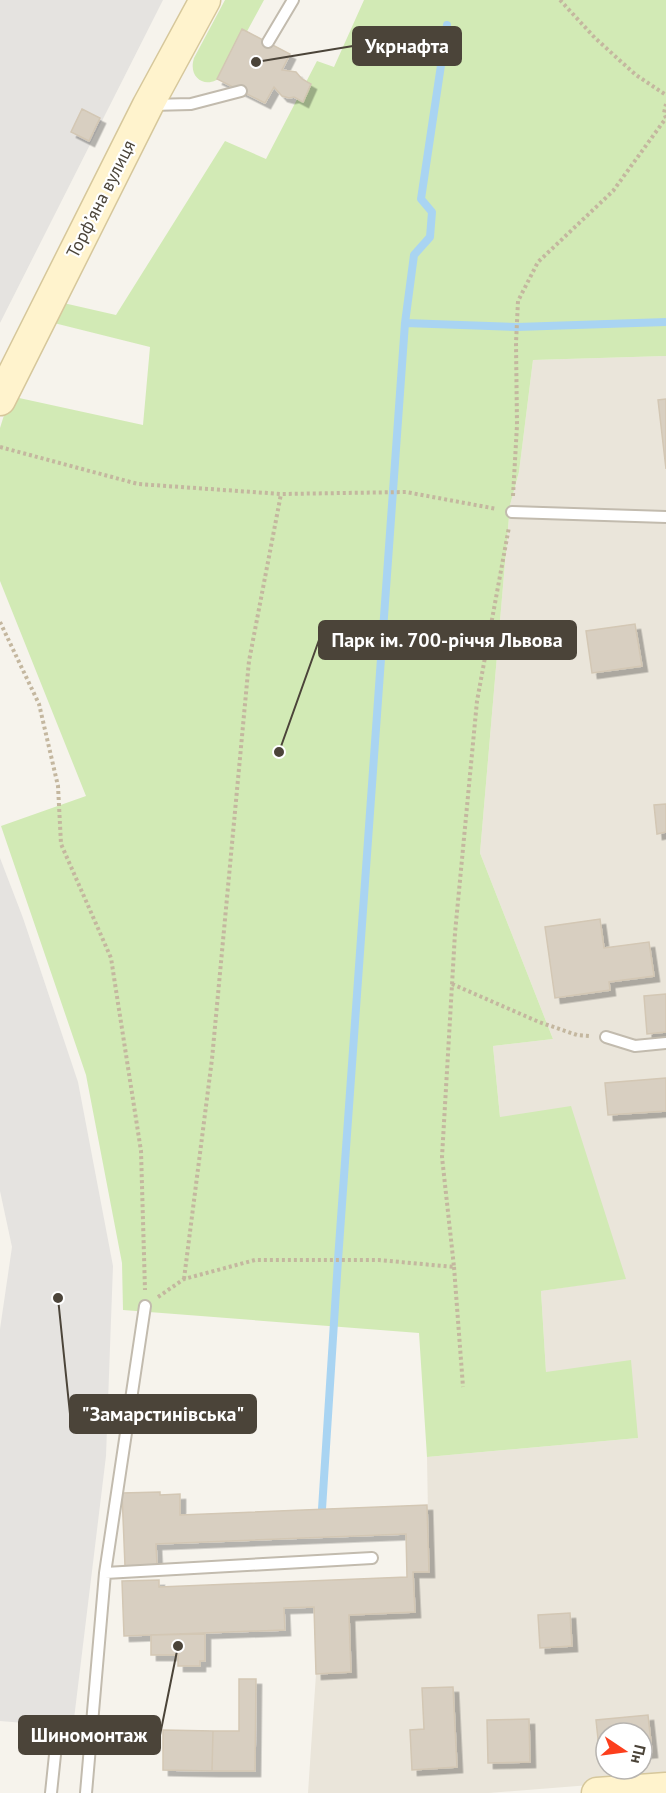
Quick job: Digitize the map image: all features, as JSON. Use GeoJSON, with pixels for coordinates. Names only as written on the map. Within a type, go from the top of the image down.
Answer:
{"type":"FeatureCollection","features":[{"type":"Feature","properties":{"kind":"street","name":"Торфʼяна вулиця"},"geometry":{"type":"LineString","coordinates":[[0,400],[148,105],[205,0]]}},
{"type":"Feature","properties":{"kind":"street"},"geometry":{"type":"LineString","coordinates":[[597,1793],[666,1788]]}},
{"type":"Feature","properties":{"kind":"lane"},"geometry":{"type":"LineString","coordinates":[[268,42],[293,0]]}},
{"type":"Feature","properties":{"kind":"lane"},"geometry":{"type":"LineString","coordinates":[[148,105],[191,104],[241,91]]}},
{"type":"Feature","properties":{"kind":"lane"},"geometry":{"type":"LineString","coordinates":[[512,512],[666,517]]}},
{"type":"Feature","properties":{"kind":"lane"},"geometry":{"type":"LineString","coordinates":[[606,1037],[635,1046],[666,1043]]}},
{"type":"Feature","properties":{"kind":"lane"},"geometry":{"type":"LineString","coordinates":[[86,1793],[105,1573],[145,1306]]}},
{"type":"Feature","properties":{"kind":"lane"},"geometry":{"type":"LineString","coordinates":[[105,1573],[372,1558]]}},
{"type":"Feature","properties":{"kind":"lane"},"geometry":{"type":"LineString","coordinates":[[51,1793],[58,1726]]}},
{"type":"Feature","properties":{"kind":"path"},"geometry":{"type":"LineString","coordinates":[[560,0],[595,38],[636,75],[666,95]]}},
{"type":"Feature","properties":{"kind":"path"},"geometry":{"type":"LineString","coordinates":[[463,1387],[454,1267],[442,1157],[455,933],[477,701],[512,512],[517,425],[518,301],[538,262],[613,191],[666,119],[664,113],[666,104]]}},
{"type":"Feature","properties":{"kind":"path"},"geometry":{"type":"LineString","coordinates":[[0,447],[138,484],[281,494],[406,492],[512,512]]}},
{"type":"Feature","properties":{"kind":"path"},"geometry":{"type":"LineString","coordinates":[[184,1278],[212,1059],[249,661],[281,494]]}},
{"type":"Feature","properties":{"kind":"path"},"geometry":{"type":"LineString","coordinates":[[0,622],[39,704],[58,786],[61,844],[111,958],[141,1151],[145,1306]]}},
{"type":"Feature","properties":{"kind":"path"},"geometry":{"type":"LineString","coordinates":[[452,984],[549,1026],[578,1035],[606,1037]]}},
{"type":"Feature","properties":{"kind":"path"},"geometry":{"type":"LineString","coordinates":[[145,1306],[184,1278],[255,1260],[379,1260],[454,1267]]}},
{"type":"Feature","properties":{"kind":"shaded area"},"geometry":{"type":"Polygon","coordinates":[[[0,0],[163,0],[0,323],[0,0]]]}},
{"type":"Feature","properties":{"kind":"shaded area"},"geometry":{"type":"Polygon","coordinates":[[[666,356],[666,1779],[654,1780],[654,1721],[594,1721],[594,1781],[641,1781],[489,1793],[308,1793],[316,1674],[351,1672],[349,1615],[415,1612],[413,1572],[429,1571],[427,1457],[638,1438],[546,1372],[541,1291],[625,1278],[500,1117],[493,1046],[553,1039],[480,853],[510,505],[519,472],[533,360],[666,356]]]}},
{"type":"Feature","properties":{"kind":"shaded area"},"geometry":{"type":"Polygon","coordinates":[[[0,858],[23,918],[78,1082],[113,1266],[106,1456],[73,1727],[0,1721],[0,1329],[12,1247],[0,1191],[0,858]]]}},
{"type":"Feature","properties":{"kind":"green space"},"geometry":{"type":"Polygon","coordinates":[[[225,0],[264,0],[224,74],[212,82],[201,81],[194,72],[194,58],[225,0]]]}},
{"type":"Feature","properties":{"kind":"green space"},"geometry":{"type":"Polygon","coordinates":[[[364,0],[666,0],[666,356],[533,360],[519,472],[510,505],[480,853],[553,1039],[493,1046],[500,1117],[571,1106],[626,1279],[541,1291],[546,1372],[631,1360],[638,1438],[427,1457],[419,1333],[123,1310],[122,1263],[86,1075],[1,826],[86,796],[0,581],[0,428],[10,396],[143,425],[150,347],[50,322],[59,302],[116,315],[225,141],[266,159],[317,61],[334,67],[364,0]]]}},
{"type":"Feature","properties":{"kind":"building"},"geometry":{"type":"Polygon","coordinates":[[[242,29],[290,54],[282,70],[296,72],[311,84],[303,102],[294,97],[282,96],[274,87],[265,103],[217,79],[242,29]]]}},
{"type":"Feature","properties":{"kind":"building"},"geometry":{"type":"Polygon","coordinates":[[[82,109],[100,118],[89,141],[71,132],[82,109]]]}},
{"type":"Feature","properties":{"kind":"building"},"geometry":{"type":"Polygon","coordinates":[[[666,399],[666,469],[658,400],[666,399]]]}},
{"type":"Feature","properties":{"kind":"building"},"geometry":{"type":"Polygon","coordinates":[[[635,624],[642,666],[592,673],[586,631],[635,624]]]}},
{"type":"Feature","properties":{"kind":"building"},"geometry":{"type":"Polygon","coordinates":[[[666,804],[666,832],[657,834],[654,805],[666,804]]]}},
{"type":"Feature","properties":{"kind":"building"},"geometry":{"type":"Polygon","coordinates":[[[600,919],[604,948],[649,942],[654,976],[609,982],[610,990],[555,998],[545,927],[600,919]]]}},
{"type":"Feature","properties":{"kind":"building"},"geometry":{"type":"Polygon","coordinates":[[[666,994],[666,1032],[647,1034],[644,996],[666,994]]]}},
{"type":"Feature","properties":{"kind":"building"},"geometry":{"type":"Polygon","coordinates":[[[666,1078],[666,1111],[608,1115],[605,1083],[666,1078]]]}},
{"type":"Feature","properties":{"kind":"building"},"geometry":{"type":"Polygon","coordinates":[[[160,1492],[160,1495],[180,1494],[180,1515],[427,1505],[429,1572],[413,1572],[415,1612],[349,1615],[351,1672],[316,1674],[314,1607],[284,1608],[285,1630],[124,1636],[122,1581],[159,1580],[159,1587],[407,1577],[406,1534],[156,1544],[157,1565],[125,1566],[122,1493],[160,1492]]]}},
{"type":"Feature","properties":{"kind":"building"},"geometry":{"type":"Polygon","coordinates":[[[570,1613],[572,1646],[540,1648],[538,1615],[570,1613]]]}},
{"type":"Feature","properties":{"kind":"building"},"geometry":{"type":"Polygon","coordinates":[[[205,1634],[205,1661],[200,1661],[200,1666],[178,1666],[178,1655],[151,1655],[151,1635],[205,1634]]]}},
{"type":"Feature","properties":{"kind":"building"},"geometry":{"type":"Polygon","coordinates":[[[239,1679],[256,1679],[255,1771],[212,1771],[213,1731],[239,1731],[239,1679]]]}},
{"type":"Feature","properties":{"kind":"building"},"geometry":{"type":"Polygon","coordinates":[[[453,1687],[457,1767],[412,1770],[410,1730],[424,1729],[422,1688],[453,1687]]]}},
{"type":"Feature","properties":{"kind":"building"},"geometry":{"type":"Polygon","coordinates":[[[648,1715],[649,1721],[596,1721],[648,1715]]]}},
{"type":"Feature","properties":{"kind":"building"},"geometry":{"type":"Polygon","coordinates":[[[529,1719],[530,1762],[488,1763],[487,1720],[529,1719]]]}},
{"type":"Feature","properties":{"kind":"building"},"geometry":{"type":"Polygon","coordinates":[[[163,1730],[213,1731],[212,1771],[163,1770],[163,1730]]]}},
{"type":"Feature","properties":{"kind":"waterway"},"geometry":{"type":"LineString","coordinates":[[405,323],[414,255],[430,237],[432,212],[421,199],[447,25]]}},
{"type":"Feature","properties":{"kind":"waterway"},"geometry":{"type":"LineString","coordinates":[[322,1509],[405,323],[517,327],[666,322]]}},
{"type":"Feature","properties":{"kind":"place","name":"Укрнафта"},"geometry":{"type":"Point","coordinates":[256,62]}},
{"type":"Feature","properties":{"kind":"place","name":"Парк ім. 700-річчя Львова"},"geometry":{"type":"Point","coordinates":[279,752]}},
{"type":"Feature","properties":{"kind":"place","name":"\"Замарстинівська\""},"geometry":{"type":"Point","coordinates":[58,1298]}},
{"type":"Feature","properties":{"kind":"place","name":"Шиномонтаж"},"geometry":{"type":"Point","coordinates":[178,1646]}}]}
